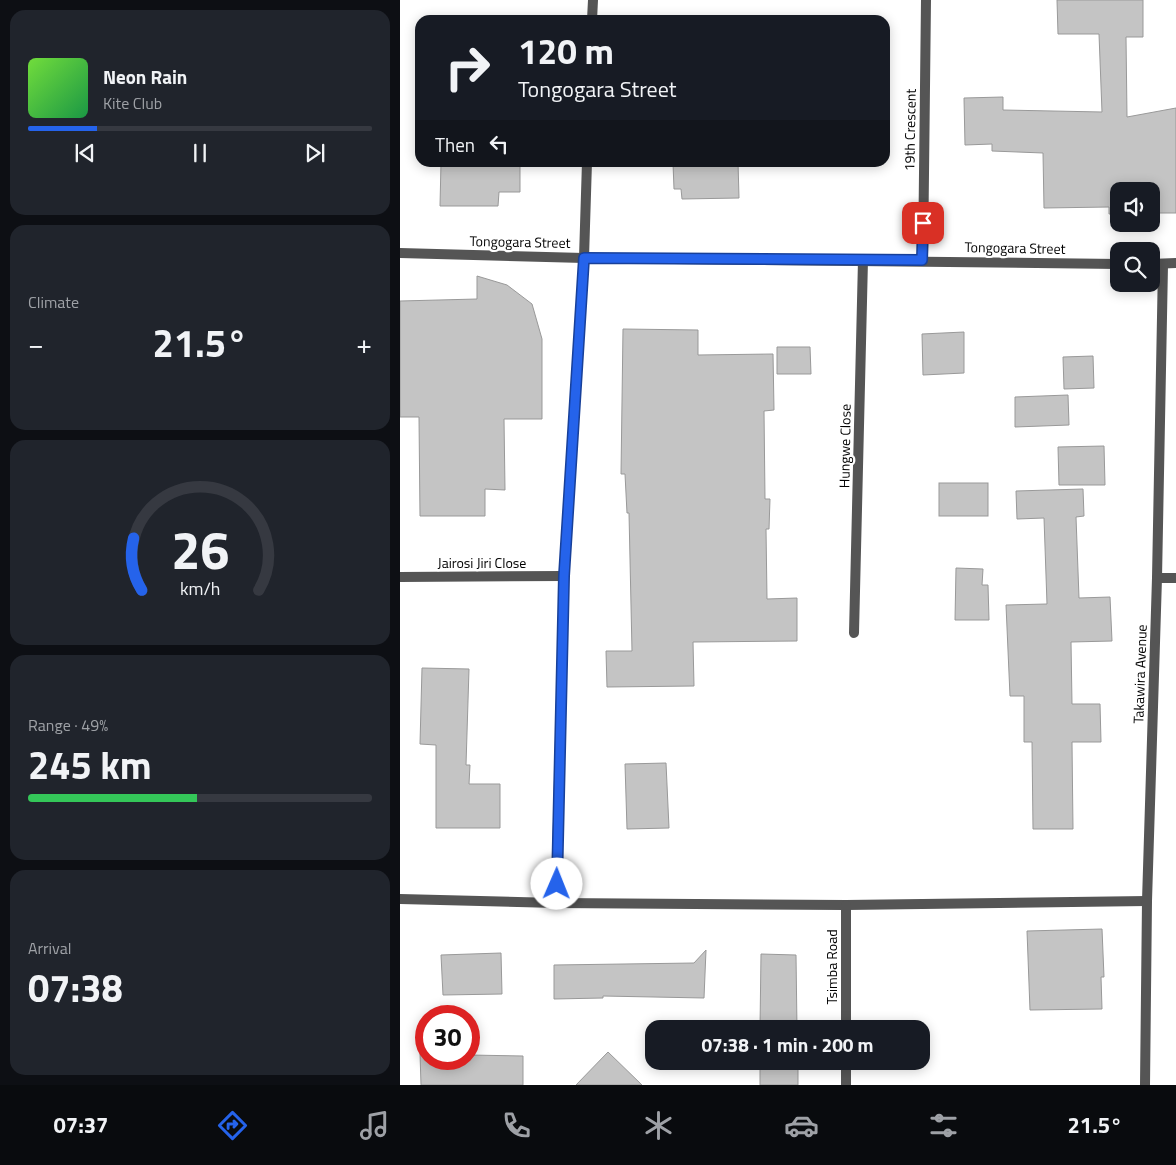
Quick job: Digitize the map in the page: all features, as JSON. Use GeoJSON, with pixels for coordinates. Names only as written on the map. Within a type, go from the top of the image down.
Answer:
{"type":"FeatureCollection","features":[{"type":"Feature","properties":{"kind":"street"},"geometry":{"type":"LineString","coordinates":[[592,15],[593,0]]}},
{"type":"Feature","properties":{"kind":"street","name":"19th Crescent"},"geometry":{"type":"LineString","coordinates":[[922,260],[926,0]]}},
{"type":"Feature","properties":{"kind":"street"},"geometry":{"type":"LineString","coordinates":[[556,903],[564,576],[584,258],[587,167]]}},
{"type":"Feature","properties":{"kind":"street","name":"Tongogara Street"},"geometry":{"type":"LineString","coordinates":[[400,253],[584,258],[922,260],[1110,264]]}},
{"type":"Feature","properties":{"kind":"street","name":"Hungwe Close"},"geometry":{"type":"LineString","coordinates":[[854,634],[863,260]]}},
{"type":"Feature","properties":{"kind":"street"},"geometry":{"type":"LineString","coordinates":[[1160,265],[1176,263]]}},
{"type":"Feature","properties":{"kind":"street","name":"Takawira Avenue"},"geometry":{"type":"LineString","coordinates":[[1145,1085],[1147,901],[1157,578],[1163,265]]}},
{"type":"Feature","properties":{"kind":"street","name":"Jairosi Jiri Close"},"geometry":{"type":"LineString","coordinates":[[400,577],[564,576]]}},
{"type":"Feature","properties":{"kind":"street"},"geometry":{"type":"LineString","coordinates":[[1157,578],[1176,578]]}},
{"type":"Feature","properties":{"kind":"street"},"geometry":{"type":"LineString","coordinates":[[400,899],[556,903],[846,905],[1147,901]]}},
{"type":"Feature","properties":{"kind":"street","name":"Tsimba Road"},"geometry":{"type":"LineString","coordinates":[[846,905],[846,1020]]}},
{"type":"Feature","properties":{"kind":"street"},"geometry":{"type":"LineString","coordinates":[[846,1070],[846,1085]]}},
{"type":"Feature","properties":{"kind":"building"},"geometry":{"type":"Polygon","coordinates":[[[1057,0],[1143,0],[1143,37],[1126,37],[1127,117],[1176,108],[1176,213],[1160,213],[1160,182],[1110,182],[1110,214],[1109,207],[1044,208],[1043,153],[992,151],[992,144],[965,145],[964,98],[1003,97],[1003,110],[1102,112],[1099,34],[1058,34],[1057,0]]]}},
{"type":"Feature","properties":{"kind":"building"},"geometry":{"type":"Polygon","coordinates":[[[441,167],[520,167],[520,192],[499,192],[498,206],[440,206],[441,167]]]}},
{"type":"Feature","properties":{"kind":"building"},"geometry":{"type":"Polygon","coordinates":[[[673,167],[738,167],[739,198],[682,199],[681,189],[674,189],[673,167]]]}},
{"type":"Feature","properties":{"kind":"building"},"geometry":{"type":"Polygon","coordinates":[[[477,276],[507,285],[532,304],[542,339],[542,419],[504,419],[505,490],[485,489],[485,516],[420,516],[419,417],[400,417],[400,301],[477,299],[477,276]]]}},
{"type":"Feature","properties":{"kind":"building"},"geometry":{"type":"Polygon","coordinates":[[[623,329],[698,330],[698,355],[773,354],[774,410],[764,411],[765,499],[770,499],[769,529],[766,529],[767,599],[797,598],[797,641],[693,642],[694,686],[607,687],[606,651],[632,651],[629,513],[627,513],[625,474],[621,474],[623,329]]]}},
{"type":"Feature","properties":{"kind":"building"},"geometry":{"type":"Polygon","coordinates":[[[964,332],[964,373],[923,375],[922,334],[964,332]]]}},
{"type":"Feature","properties":{"kind":"building"},"geometry":{"type":"Polygon","coordinates":[[[777,347],[810,347],[811,374],[777,374],[777,347]]]}},
{"type":"Feature","properties":{"kind":"building"},"geometry":{"type":"Polygon","coordinates":[[[1093,356],[1094,388],[1064,389],[1063,357],[1093,356]]]}},
{"type":"Feature","properties":{"kind":"building"},"geometry":{"type":"Polygon","coordinates":[[[1068,395],[1069,425],[1015,427],[1015,397],[1068,395]]]}},
{"type":"Feature","properties":{"kind":"building"},"geometry":{"type":"Polygon","coordinates":[[[1104,446],[1105,485],[1059,485],[1058,447],[1104,446]]]}},
{"type":"Feature","properties":{"kind":"building"},"geometry":{"type":"Polygon","coordinates":[[[939,483],[988,483],[988,516],[939,516],[939,483]]]}},
{"type":"Feature","properties":{"kind":"building"},"geometry":{"type":"Polygon","coordinates":[[[1083,489],[1084,516],[1076,517],[1079,598],[1110,597],[1112,641],[1071,642],[1072,704],[1100,704],[1101,742],[1072,742],[1073,829],[1033,829],[1032,742],[1024,742],[1024,696],[1010,696],[1006,605],[1047,604],[1044,518],[1017,519],[1016,491],[1083,489]]]}},
{"type":"Feature","properties":{"kind":"building"},"geometry":{"type":"Polygon","coordinates":[[[956,568],[983,569],[982,585],[988,585],[989,620],[955,620],[956,568]]]}},
{"type":"Feature","properties":{"kind":"building"},"geometry":{"type":"Polygon","coordinates":[[[422,668],[469,669],[466,765],[470,765],[469,784],[500,784],[500,828],[436,828],[436,745],[420,744],[422,668]]]}},
{"type":"Feature","properties":{"kind":"building"},"geometry":{"type":"Polygon","coordinates":[[[666,763],[669,828],[627,829],[625,764],[666,763]]]}},
{"type":"Feature","properties":{"kind":"building"},"geometry":{"type":"Polygon","coordinates":[[[1102,929],[1104,977],[1101,977],[1102,1009],[1030,1010],[1027,931],[1102,929]]]}},
{"type":"Feature","properties":{"kind":"building"},"geometry":{"type":"Polygon","coordinates":[[[706,950],[704,998],[603,996],[603,998],[554,999],[554,965],[694,963],[706,950]]]}},
{"type":"Feature","properties":{"kind":"building"},"geometry":{"type":"Polygon","coordinates":[[[501,953],[502,994],[443,995],[441,955],[501,953]]]}},
{"type":"Feature","properties":{"kind":"building"},"geometry":{"type":"Polygon","coordinates":[[[761,954],[796,955],[797,1020],[760,1020],[761,954]]]}},
{"type":"Feature","properties":{"kind":"building"},"geometry":{"type":"Polygon","coordinates":[[[608,1052],[642,1085],[576,1085],[608,1052]]]}},
{"type":"Feature","properties":{"kind":"building"},"geometry":{"type":"Polygon","coordinates":[[[480,1055],[523,1056],[523,1085],[421,1085],[421,1070],[480,1070],[480,1055]]]}},
{"type":"Feature","properties":{"kind":"building"},"geometry":{"type":"Polygon","coordinates":[[[760,1070],[798,1070],[798,1085],[760,1085],[760,1070]]]}},
{"type":"Feature","properties":{"kind":"route"},"geometry":{"type":"LineString","coordinates":[[557,884],[564,576],[584,258],[922,260],[923,223]]}}]}
